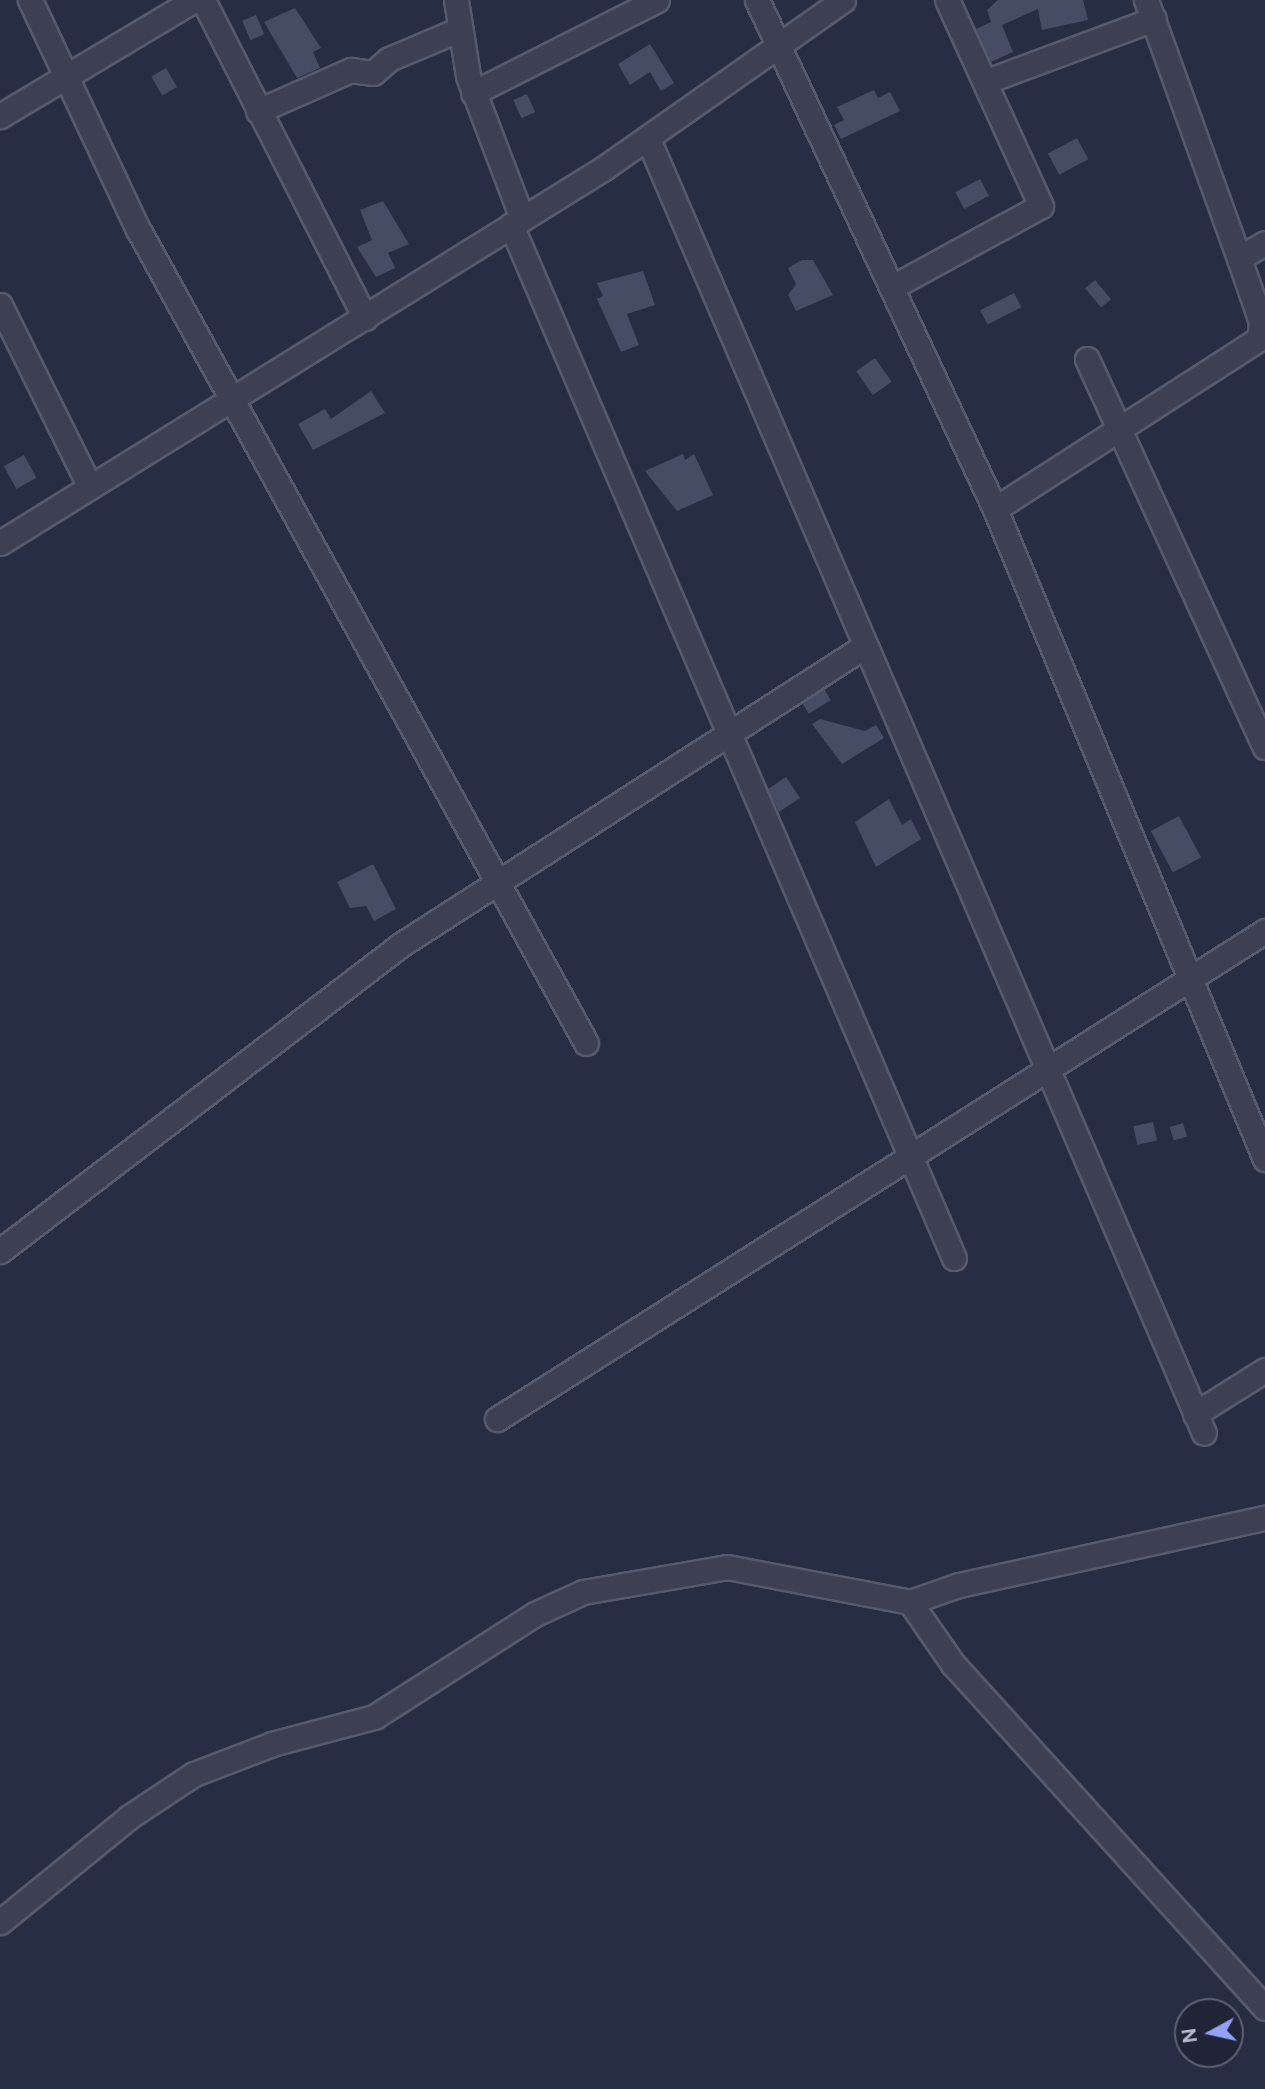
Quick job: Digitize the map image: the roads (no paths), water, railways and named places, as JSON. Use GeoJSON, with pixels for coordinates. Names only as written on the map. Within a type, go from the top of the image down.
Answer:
{"type":"FeatureCollection","features":[{"type":"Feature","properties":{"kind":"street"},"geometry":{"type":"LineString","coordinates":[[30,0],[138,229],[586,1043]]}},
{"type":"Feature","properties":{"kind":"street"},"geometry":{"type":"LineString","coordinates":[[0,116],[68,80],[194,0]]}},
{"type":"Feature","properties":{"kind":"street"},"geometry":{"type":"LineString","coordinates":[[203,0],[365,318]]}},
{"type":"Feature","properties":{"kind":"street"},"geometry":{"type":"LineString","coordinates":[[456,0],[473,93],[517,221],[728,734],[954,1258]]}},
{"type":"Feature","properties":{"kind":"street"},"geometry":{"type":"LineString","coordinates":[[757,0],[894,286],[995,509],[1265,1158]]}},
{"type":"Feature","properties":{"kind":"street"},"geometry":{"type":"LineString","coordinates":[[0,543],[89,485],[365,318],[648,139],[779,43],[843,0]]}},
{"type":"Feature","properties":{"kind":"street"},"geometry":{"type":"LineString","coordinates":[[894,286],[1041,206],[987,81],[947,0]]}},
{"type":"Feature","properties":{"kind":"street"},"geometry":{"type":"LineString","coordinates":[[473,93],[647,3]]}},
{"type":"Feature","properties":{"kind":"street"},"geometry":{"type":"LineString","coordinates":[[987,81],[1150,9],[1261,322],[1262,345],[1119,428],[995,509]]}},
{"type":"Feature","properties":{"kind":"street"},"geometry":{"type":"LineString","coordinates":[[258,111],[351,70],[373,73],[389,59],[460,29]]}},
{"type":"Feature","properties":{"kind":"street"},"geometry":{"type":"LineString","coordinates":[[648,139],[1199,1424],[1265,1370]]}},
{"type":"Feature","properties":{"kind":"street"},"geometry":{"type":"LineString","coordinates":[[1239,258],[1265,243]]}},
{"type":"Feature","properties":{"kind":"street"},"geometry":{"type":"LineString","coordinates":[[0,305],[89,485]]}},
{"type":"Feature","properties":{"kind":"street"},"geometry":{"type":"LineString","coordinates":[[1087,359],[1265,747]]}},
{"type":"Feature","properties":{"kind":"street"},"geometry":{"type":"LineString","coordinates":[[0,1251],[402,944],[864,646]]}},
{"type":"Feature","properties":{"kind":"street"},"geometry":{"type":"LineString","coordinates":[[497,1419],[1265,932]]}},
{"type":"Feature","properties":{"kind":"street"},"geometry":{"type":"LineString","coordinates":[[0,1922],[129,1817],[194,1774],[298,1735],[374,1717],[535,1614],[583,1592],[727,1567],[910,1602],[959,1586],[1265,1518]]}},
{"type":"Feature","properties":{"kind":"street"},"geometry":{"type":"LineString","coordinates":[[910,1602],[953,1664],[1265,2008]]}}]}
